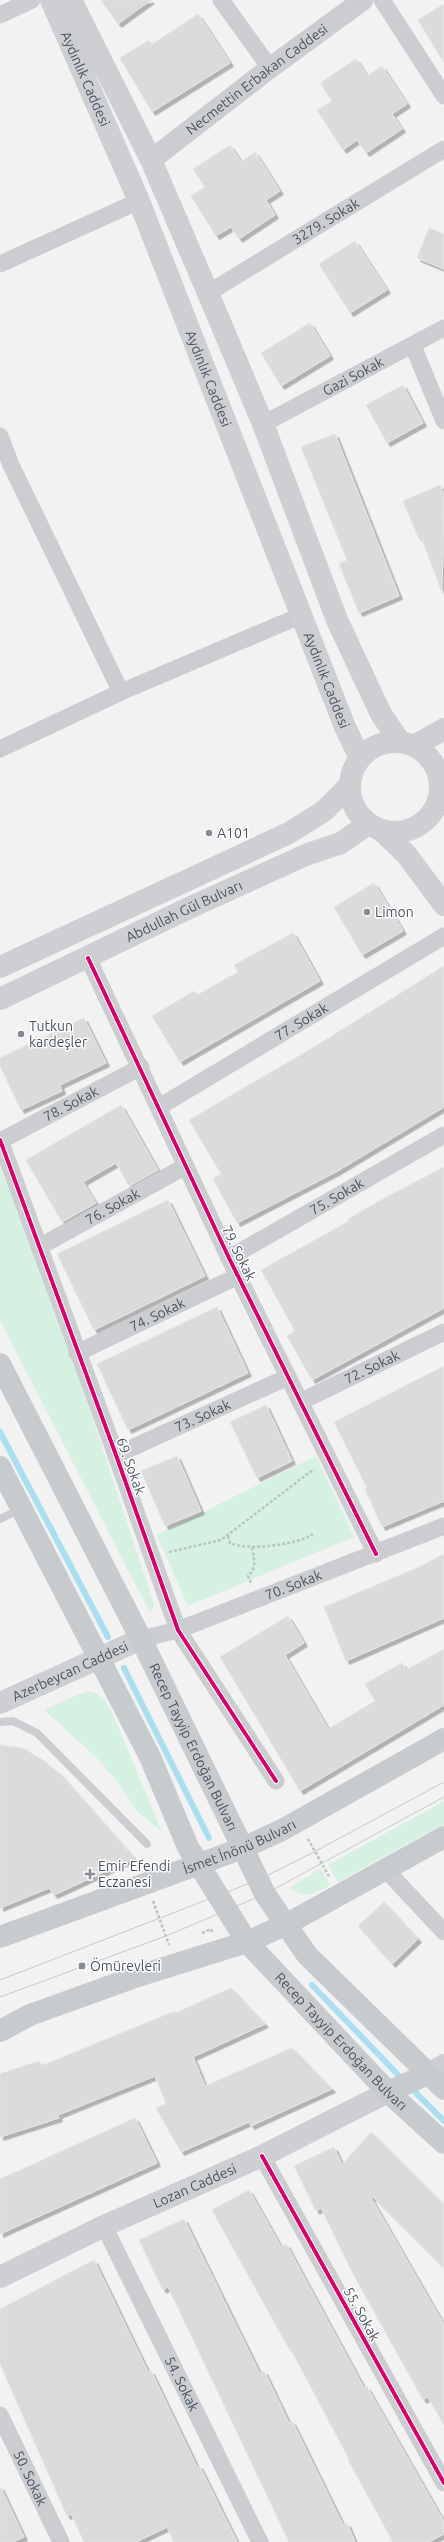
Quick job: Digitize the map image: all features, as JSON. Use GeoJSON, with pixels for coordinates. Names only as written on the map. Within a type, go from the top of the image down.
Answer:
{"type":"FeatureCollection","features":[{"type":"Feature","properties":{"kind":"main road","name":"Aydınlık Caddesi"},"geometry":{"type":"LineString","coordinates":[[51,0],[139,201],[345,727],[360,758]]}},
{"type":"Feature","properties":{"kind":"main road","name":"Aydınlık Caddesi"},"geometry":{"type":"LineString","coordinates":[[71,0],[151,160],[263,424],[337,620],[380,714],[407,744]]}},
{"type":"Feature","properties":{"kind":"main road"},"geometry":{"type":"LineString","coordinates":[[407,744],[444,729]]}},
{"type":"Feature","properties":{"kind":"main road"},"geometry":{"type":"LineString","coordinates":[[375,828],[397,833],[412,830],[425,822],[441,806],[440,780],[436,766],[427,754],[407,744],[385,743],[371,748],[360,758],[352,771],[349,786],[351,800],[358,814],[406,854],[444,905]]}},
{"type":"Feature","properties":{"kind":"main road","name":"Abdullah Gül Bulvarı"},"geometry":{"type":"LineString","coordinates":[[0,967],[289,833],[324,810],[349,786]]}},
{"type":"Feature","properties":{"kind":"main road","name":"Abdullah Gül Bulvarı"},"geometry":{"type":"LineString","coordinates":[[0,999],[88,958],[189,908],[308,854],[341,843],[375,828]]}},
{"type":"Feature","properties":{"kind":"main road","name":"Recep Tayyip Erdoğan Bulvarı"},"geometry":{"type":"LineString","coordinates":[[0,1364],[140,1639],[265,1894],[287,1924],[307,1956],[430,2073],[444,2089]]}},
{"type":"Feature","properties":{"kind":"main road","name":"Recep Tayyip Erdoğan Bulvarı"},"geometry":{"type":"LineString","coordinates":[[0,1467],[100,1657],[150,1757],[188,1847],[247,1942],[444,2143]]}},
{"type":"Feature","properties":{"kind":"main road","name":"Azerbeycan Caddesi"},"geometry":{"type":"LineString","coordinates":[[0,1703],[140,1639]]}},
{"type":"Feature","properties":{"kind":"main road","name":"İsmet İnönü Bulvarı"},"geometry":{"type":"LineString","coordinates":[[0,1937],[243,1848],[282,1830],[444,1739]]}},
{"type":"Feature","properties":{"kind":"main road"},"geometry":{"type":"LineString","coordinates":[[0,2031],[30,2015],[217,1950],[247,1942],[287,1924],[340,1893],[444,1837]]}},
{"type":"Feature","properties":{"kind":"main road"},"geometry":{"type":"LineString","coordinates":[[391,2090],[430,2073]]}},
{"type":"Feature","properties":{"kind":"main road","name":"Lozan Caddesi"},"geometry":{"type":"LineString","coordinates":[[0,2277],[104,2226],[262,2156],[391,2090]]}},
{"type":"Feature","properties":{"kind":"street"},"geometry":{"type":"LineString","coordinates":[[0,15],[32,0]]}},
{"type":"Feature","properties":{"kind":"street"},"geometry":{"type":"LineString","coordinates":[[221,0],[270,68]]}},
{"type":"Feature","properties":{"kind":"street","name":"Necmettin Erbakan Caddesi"},"geometry":{"type":"LineString","coordinates":[[151,160],[270,68],[364,0]]}},
{"type":"Feature","properties":{"kind":"street"},"geometry":{"type":"LineString","coordinates":[[382,0],[444,96]]}},
{"type":"Feature","properties":{"kind":"street","name":"3279. Sokak"},"geometry":{"type":"LineString","coordinates":[[208,293],[444,149]]}},
{"type":"Feature","properties":{"kind":"street"},"geometry":{"type":"LineString","coordinates":[[0,264],[139,201]]}},
{"type":"Feature","properties":{"kind":"street","name":"Gazi Sokak"},"geometry":{"type":"LineString","coordinates":[[263,424],[413,346],[444,328]]}},
{"type":"Feature","properties":{"kind":"street"},"geometry":{"type":"LineString","coordinates":[[413,346],[444,421]]}},
{"type":"Feature","properties":{"kind":"street"},"geometry":{"type":"LineString","coordinates":[[0,436],[11,465],[121,692]]}},
{"type":"Feature","properties":{"kind":"street"},"geometry":{"type":"LineString","coordinates":[[0,749],[121,692],[302,615]]}},
{"type":"Feature","properties":{"kind":"street","name":"77. Sokak"},"geometry":{"type":"LineString","coordinates":[[159,1107],[444,936]]}},
{"type":"Feature","properties":{"kind":"street","name":"79. Sokak"},"geometry":{"type":"LineString","coordinates":[[88,958],[141,1067],[229,1258],[327,1459],[376,1554]]}},
{"type":"Feature","properties":{"kind":"street","name":"78. Sokak"},"geometry":{"type":"LineString","coordinates":[[0,1140],[141,1067]]}},
{"type":"Feature","properties":{"kind":"street","name":"75. Sokak"},"geometry":{"type":"LineString","coordinates":[[229,1258],[444,1135]]}},
{"type":"Feature","properties":{"kind":"street","name":"69. Sokak"},"geometry":{"type":"LineString","coordinates":[[0,1140],[77,1353],[116,1455],[150,1555],[178,1630],[276,1781]]}},
{"type":"Feature","properties":{"kind":"street","name":"76. Sokak"},"geometry":{"type":"LineString","coordinates":[[39,1247],[186,1166]]}},
{"type":"Feature","properties":{"kind":"street","name":"74. Sokak"},"geometry":{"type":"LineString","coordinates":[[77,1353],[238,1276]]}},
{"type":"Feature","properties":{"kind":"street","name":"72. Sokak"},"geometry":{"type":"LineString","coordinates":[[300,1402],[444,1332]]}},
{"type":"Feature","properties":{"kind":"street","name":"73. Sokak"},"geometry":{"type":"LineString","coordinates":[[116,1455],[288,1377]]}},
{"type":"Feature","properties":{"kind":"street","name":"70. Sokak"},"geometry":{"type":"LineString","coordinates":[[140,1639],[178,1630],[376,1554],[444,1526]]}},
{"type":"Feature","properties":{"kind":"street"},"geometry":{"type":"LineString","coordinates":[[385,1869],[444,1932]]}},
{"type":"Feature","properties":{"kind":"street","name":"55. Sokak"},"geometry":{"type":"LineString","coordinates":[[262,2156],[444,2483]]}},
{"type":"Feature","properties":{"kind":"street","name":"54. Sokak"},"geometry":{"type":"LineString","coordinates":[[104,2226],[260,2542]]}},
{"type":"Feature","properties":{"kind":"street","name":"50. Sokak"},"geometry":{"type":"LineString","coordinates":[[0,2415],[61,2542]]}},
{"type":"Feature","properties":{"kind":"lane"},"geometry":{"type":"LineString","coordinates":[[0,1519],[22,1508]]}},
{"type":"Feature","properties":{"kind":"lane"},"geometry":{"type":"LineString","coordinates":[[0,1722],[13,1721],[37,1733],[146,1844]]}},
{"type":"Feature","properties":{"kind":"path"},"geometry":{"type":"LineString","coordinates":[[150,1555],[200,1546],[228,1536],[327,1459]]}},
{"type":"Feature","properties":{"kind":"path"},"geometry":{"type":"LineString","coordinates":[[228,1536],[230,1543],[252,1547],[301,1539],[312,1534]]}},
{"type":"Feature","properties":{"kind":"path"},"geometry":{"type":"LineString","coordinates":[[248,1576],[252,1572],[255,1564],[252,1547]]}},
{"type":"Feature","properties":{"kind":"path"},"geometry":{"type":"LineString","coordinates":[[301,1841],[307,1838],[340,1893]]}},
{"type":"Feature","properties":{"kind":"path"},"geometry":{"type":"LineString","coordinates":[[147,1883],[169,1945],[176,1943]]}},
{"type":"Feature","properties":{"kind":"path"},"geometry":{"type":"LineString","coordinates":[[197,1935],[211,1929],[217,1950]]}},
{"type":"Feature","properties":{"kind":"green space"},"geometry":{"type":"Polygon","coordinates":[[[0,1168],[22,1222],[81,1384],[154,1604],[152,1612],[148,1609],[0,1320],[0,1168]]]}},
{"type":"Feature","properties":{"kind":"green space"},"geometry":{"type":"Polygon","coordinates":[[[316,1456],[354,1537],[188,1606],[157,1535],[316,1456]]]}},
{"type":"Feature","properties":{"kind":"green space"},"geometry":{"type":"Polygon","coordinates":[[[90,1691],[98,1694],[108,1704],[162,1832],[137,1811],[116,1780],[96,1757],[44,1710],[77,1695],[90,1691]]]}},
{"type":"Feature","properties":{"kind":"green space"},"geometry":{"type":"Polygon","coordinates":[[[444,1801],[444,1824],[338,1882],[328,1865],[444,1801]]]}},
{"type":"Feature","properties":{"kind":"green space"},"geometry":{"type":"Polygon","coordinates":[[[321,1868],[330,1885],[320,1891],[310,1894],[300,1894],[290,1888],[321,1868]]]}},
{"type":"Feature","properties":{"kind":"building"},"geometry":{"type":"Polygon","coordinates":[[[101,0],[151,0],[118,24],[101,0]]]}},
{"type":"Feature","properties":{"kind":"building"},"geometry":{"type":"Polygon","coordinates":[[[444,4],[444,63],[418,20],[444,4]]]}},
{"type":"Feature","properties":{"kind":"building"},"geometry":{"type":"Polygon","coordinates":[[[198,14],[230,63],[152,112],[120,58],[149,40],[151,45],[198,14]]]}},
{"type":"Feature","properties":{"kind":"building"},"geometry":{"type":"Polygon","coordinates":[[[356,59],[367,76],[382,66],[407,104],[392,114],[402,129],[366,153],[357,140],[343,150],[317,110],[332,101],[320,83],[356,59]]]}},
{"type":"Feature","properties":{"kind":"building"},"geometry":{"type":"Polygon","coordinates":[[[230,145],[241,162],[255,152],[280,191],[266,200],[275,215],[239,239],[231,227],[216,236],[191,196],[205,187],[193,169],[230,145]]]}},
{"type":"Feature","properties":{"kind":"building"},"geometry":{"type":"Polygon","coordinates":[[[429,228],[444,234],[444,269],[417,258],[429,228]]]}},
{"type":"Feature","properties":{"kind":"building"},"geometry":{"type":"Polygon","coordinates":[[[355,241],[387,290],[350,313],[319,264],[355,241]]]}},
{"type":"Feature","properties":{"kind":"building"},"geometry":{"type":"Polygon","coordinates":[[[310,323],[330,356],[281,386],[261,353],[310,323]]]}},
{"type":"Feature","properties":{"kind":"building"},"geometry":{"type":"Polygon","coordinates":[[[403,385],[423,423],[387,443],[366,405],[403,385]]]}},
{"type":"Feature","properties":{"kind":"building"},"geometry":{"type":"Polygon","coordinates":[[[335,434],[399,596],[359,613],[339,564],[347,560],[301,447],[335,434]]]}},
{"type":"Feature","properties":{"kind":"building"},"geometry":{"type":"Polygon","coordinates":[[[440,485],[444,494],[442,593],[421,536],[418,537],[403,501],[440,485]]]}},
{"type":"Feature","properties":{"kind":"building"},"geometry":{"type":"Polygon","coordinates":[[[374,883],[403,931],[362,955],[334,907],[374,883]]]}},
{"type":"Feature","properties":{"kind":"building"},"geometry":{"type":"Polygon","coordinates":[[[293,933],[320,981],[180,1062],[152,1016],[194,991],[197,995],[238,972],[234,965],[293,933]]]}},
{"type":"Feature","properties":{"kind":"building"},"geometry":{"type":"Polygon","coordinates":[[[444,966],[444,1107],[336,1172],[237,1223],[213,1179],[221,1174],[189,1120],[314,1047],[444,966]]]}},
{"type":"Feature","properties":{"kind":"building"},"geometry":{"type":"Polygon","coordinates":[[[84,1018],[106,1063],[60,1085],[62,1091],[21,1110],[0,1066],[0,1058],[84,1018]]]}},
{"type":"Feature","properties":{"kind":"building"},"geometry":{"type":"Polygon","coordinates":[[[121,1105],[158,1170],[129,1186],[116,1163],[83,1182],[96,1203],[62,1222],[26,1160],[121,1105]]]}},
{"type":"Feature","properties":{"kind":"building"},"geometry":{"type":"Polygon","coordinates":[[[444,1167],[444,1308],[312,1380],[287,1336],[295,1331],[261,1270],[349,1221],[348,1219],[381,1200],[444,1167]]]}},
{"type":"Feature","properties":{"kind":"building"},"geometry":{"type":"Polygon","coordinates":[[[168,1200],[205,1276],[94,1330],[57,1254],[168,1200]]]}},
{"type":"Feature","properties":{"kind":"building"},"geometry":{"type":"Polygon","coordinates":[[[217,1307],[248,1373],[128,1430],[97,1364],[217,1307]]]}},
{"type":"Feature","properties":{"kind":"building"},"geometry":{"type":"Polygon","coordinates":[[[444,1366],[444,1501],[382,1527],[365,1489],[367,1488],[334,1422],[444,1366]]]}},
{"type":"Feature","properties":{"kind":"building"},"geometry":{"type":"Polygon","coordinates":[[[266,1405],[292,1461],[257,1478],[230,1422],[266,1405]]]}},
{"type":"Feature","properties":{"kind":"building"},"geometry":{"type":"Polygon","coordinates":[[[177,1456],[201,1511],[165,1526],[141,1471],[177,1456]]]}},
{"type":"Feature","properties":{"kind":"building"},"geometry":{"type":"Polygon","coordinates":[[[444,1554],[444,1618],[346,1661],[324,1607],[419,1567],[444,1554]]]}},
{"type":"Feature","properties":{"kind":"building"},"geometry":{"type":"Polygon","coordinates":[[[288,1616],[304,1643],[285,1655],[328,1729],[375,1701],[365,1684],[402,1663],[406,1670],[444,1649],[444,1705],[300,1791],[220,1657],[288,1616]]]}},
{"type":"Feature","properties":{"kind":"building"},"geometry":{"type":"Polygon","coordinates":[[[0,1745],[23,1748],[43,1760],[61,1775],[134,1858],[54,1895],[49,1888],[0,1908],[0,1745]]]}},
{"type":"Feature","properties":{"kind":"building"},"geometry":{"type":"Polygon","coordinates":[[[384,1902],[418,1939],[392,1964],[358,1926],[384,1902]]]}},
{"type":"Feature","properties":{"kind":"building"},"geometry":{"type":"Polygon","coordinates":[[[231,1988],[265,2024],[193,2057],[205,2086],[292,2048],[332,2089],[251,2126],[249,2122],[181,2152],[156,2108],[166,2104],[155,2076],[58,2115],[59,2118],[0,2137],[0,2074],[39,2061],[41,2066],[175,2011],[175,2013],[231,1988]]]}},
{"type":"Feature","properties":{"kind":"building"},"geometry":{"type":"Polygon","coordinates":[[[135,2118],[157,2163],[0,2234],[0,2179],[135,2118]]]}},
{"type":"Feature","properties":{"kind":"building"},"geometry":{"type":"Polygon","coordinates":[[[371,2132],[444,2205],[444,2268],[373,2197],[371,2198],[444,2325],[444,2425],[428,2397],[423,2400],[354,2276],[321,2208],[316,2211],[294,2166],[334,2147],[342,2165],[371,2132]]]}},
{"type":"Feature","properties":{"kind":"building"},"geometry":{"type":"Polygon","coordinates":[[[249,2190],[281,2247],[286,2244],[364,2388],[367,2387],[444,2522],[444,2534],[429,2542],[393,2542],[348,2460],[349,2459],[290,2348],[289,2349],[212,2210],[249,2190]]]}},
{"type":"Feature","properties":{"kind":"building"},"geometry":{"type":"Polygon","coordinates":[[[184,2219],[260,2374],[264,2371],[289,2423],[292,2421],[343,2525],[347,2523],[355,2542],[289,2542],[168,2287],[163,2290],[139,2240],[184,2219]]]}},
{"type":"Feature","properties":{"kind":"building"},"geometry":{"type":"Polygon","coordinates":[[[94,2260],[148,2372],[151,2371],[197,2467],[199,2465],[237,2542],[174,2542],[167,2527],[136,2542],[84,2542],[71,2514],[67,2516],[0,2364],[0,2309],[94,2260]]]}},
{"type":"Feature","properties":{"kind":"building"},"geometry":{"type":"Polygon","coordinates":[[[0,2486],[24,2537],[13,2542],[0,2542],[0,2486]]]}},
{"type":"Feature","properties":{"kind":"waterway"},"geometry":{"type":"LineString","coordinates":[[0,1432],[108,1637]]}},
{"type":"Feature","properties":{"kind":"waterway"},"geometry":{"type":"LineString","coordinates":[[124,1668],[209,1838]]}},
{"type":"Feature","properties":{"kind":"waterway"},"geometry":{"type":"LineString","coordinates":[[312,1985],[404,2081]]}},
{"type":"Feature","properties":{"kind":"waterway"},"geometry":{"type":"LineString","coordinates":[[410,2087],[444,2121]]}},
{"type":"Feature","properties":{"kind":"tram line"},"geometry":{"type":"LineString","coordinates":[[0,1980],[258,1880],[314,1852],[444,1782]]}},
{"type":"Feature","properties":{"kind":"tram line"},"geometry":{"type":"LineString","coordinates":[[0,1997],[166,1936],[265,1894],[444,1797]]}},
{"type":"Feature","properties":{"kind":"cycle path"},"geometry":{"type":"LineString","coordinates":[[88,958],[229,1258],[376,1554]]}},
{"type":"Feature","properties":{"kind":"cycle path"},"geometry":{"type":"LineString","coordinates":[[0,1140],[116,1455],[178,1630],[276,1781]]}},
{"type":"Feature","properties":{"kind":"cycle path"},"geometry":{"type":"LineString","coordinates":[[262,2156],[444,2483]]}},
{"type":"Feature","properties":{"kind":"place","name":"A101"},"geometry":{"type":"Point","coordinates":[209,833]}},
{"type":"Feature","properties":{"kind":"place","name":"Limon"},"geometry":{"type":"Point","coordinates":[367,912]}},
{"type":"Feature","properties":{"kind":"place","name":"Tutkun kardeşler"},"geometry":{"type":"Point","coordinates":[21,1034]}},
{"type":"Feature","properties":{"kind":"place","name":"Emir Efendi Eczanesi"},"geometry":{"type":"Point","coordinates":[90,1874]}},
{"type":"Feature","properties":{"kind":"place","name":"Ömürevleri"},"geometry":{"type":"Point","coordinates":[82,1966]}}]}
